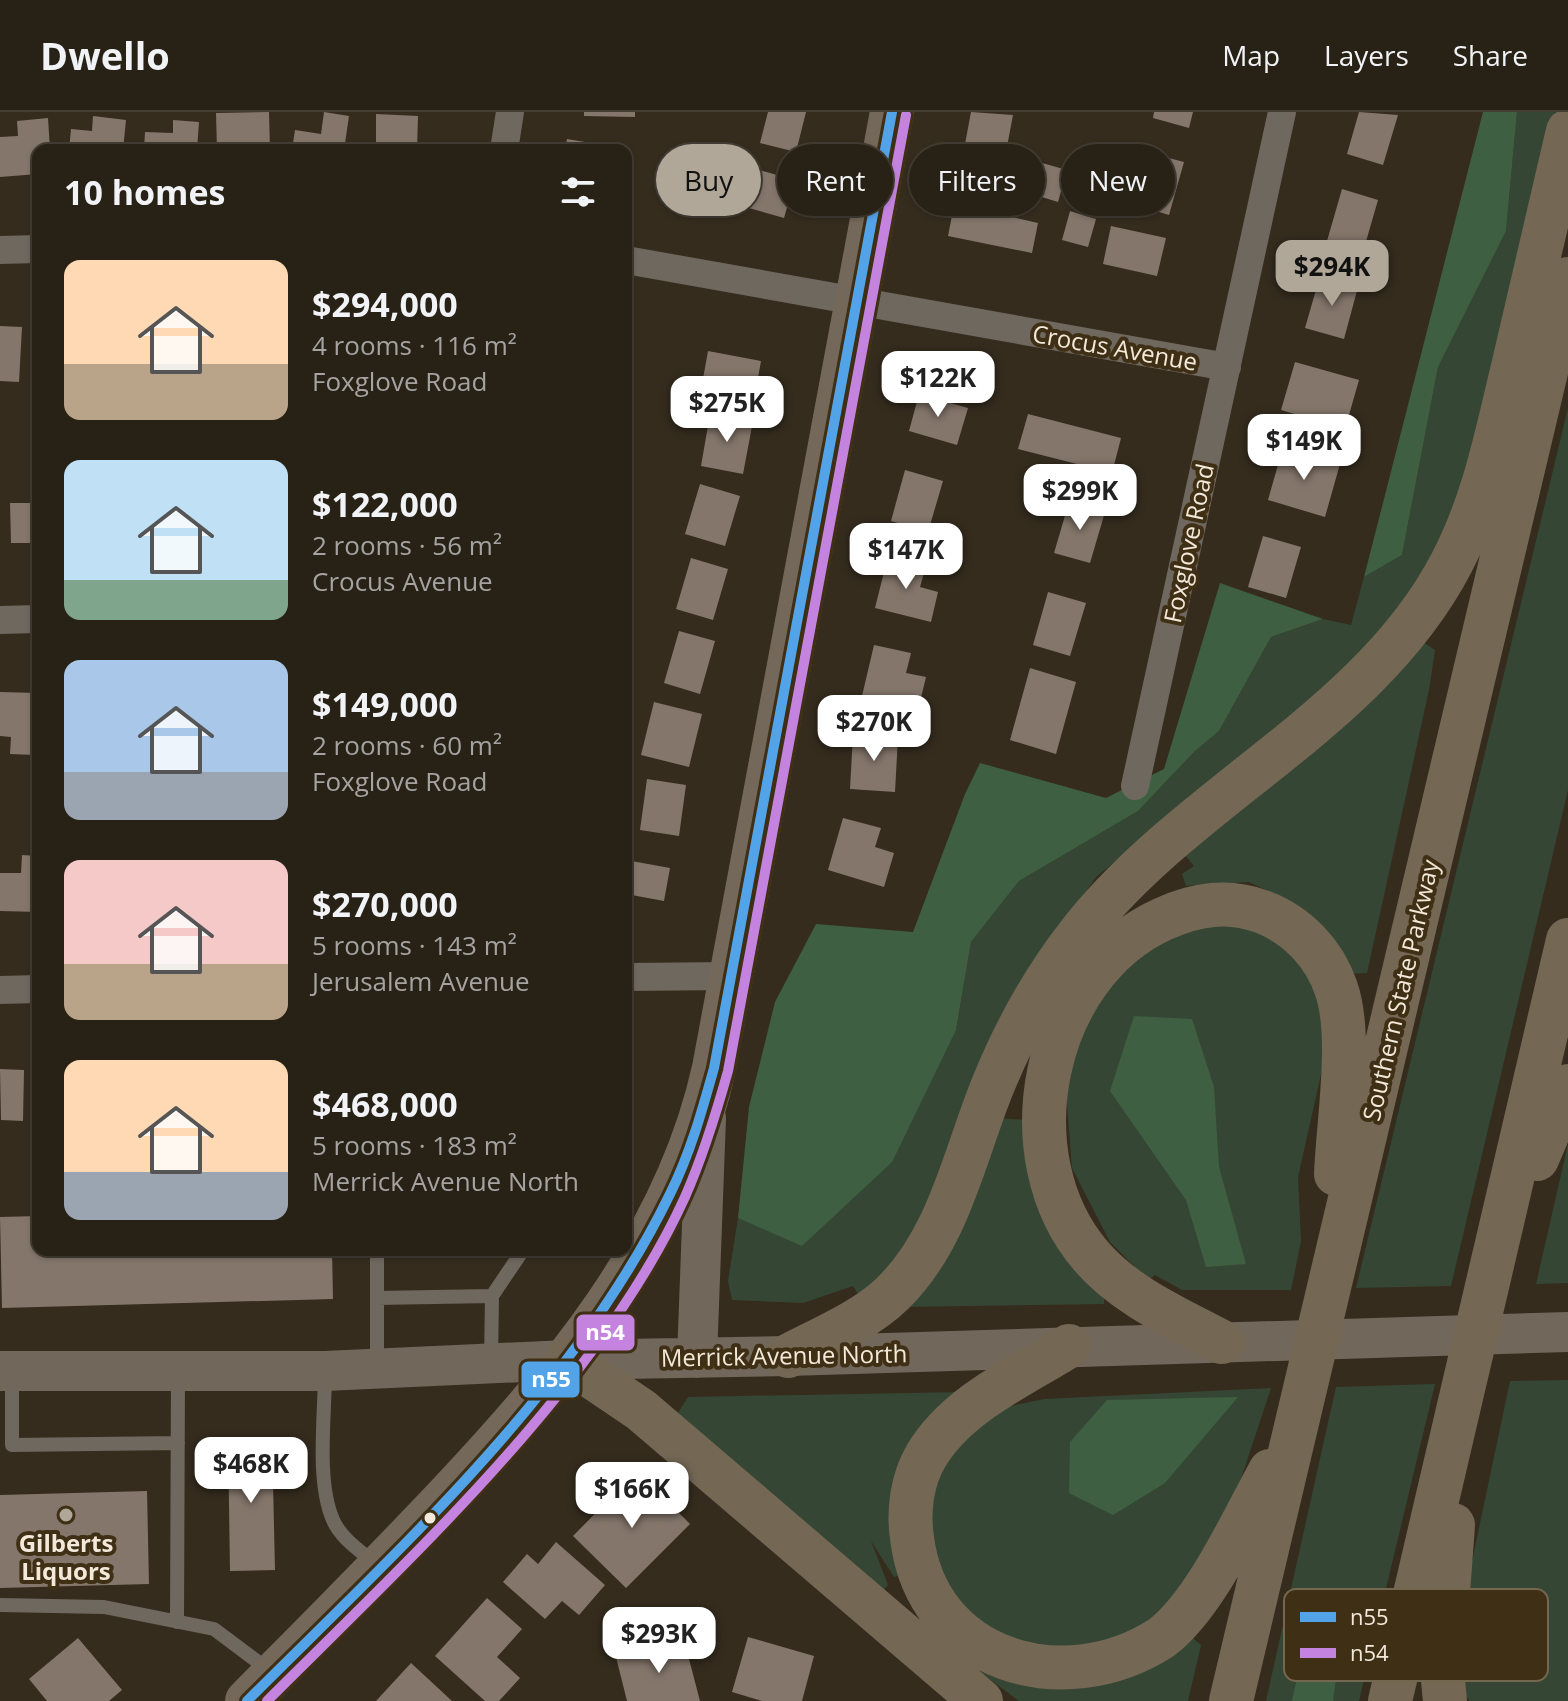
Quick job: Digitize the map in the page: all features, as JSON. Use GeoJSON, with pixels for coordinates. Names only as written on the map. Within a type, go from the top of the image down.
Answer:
{"type":"FeatureCollection","features":[{"type":"Feature","properties":{"kind":"highway"},"geometry":{"type":"LineString","coordinates":[[788,1356],[888,1298],[917,1264],[940,1226],[992,1086],[1017,1032],[1054,969],[1108,899],[1200,815],[1362,681],[1389,655],[1433,595],[1467,530],[1489,467],[1568,131]]}},
{"type":"Feature","properties":{"kind":"highway","name":"Southern State Parkway"},"geometry":{"type":"LineString","coordinates":[[1231,1701],[1568,279]]}},
{"type":"Feature","properties":{"kind":"highway"},"geometry":{"type":"LineString","coordinates":[[1222,1342],[1130,1290],[1092,1257],[1063,1213],[1047,1155],[1045,1089],[1065,1023],[1101,967],[1148,926],[1197,907],[1217,904],[1247,907],[1289,925],[1304,938],[1328,969],[1336,989],[1343,1033],[1331,1276]]}},
{"type":"Feature","properties":{"kind":"highway"},"geometry":{"type":"LineString","coordinates":[[1417,1589],[1568,940]]}},
{"type":"Feature","properties":{"kind":"highway"},"geometry":{"type":"LineString","coordinates":[[1491,1264],[1568,1086]]}},
{"type":"Feature","properties":{"kind":"highway"},"geometry":{"type":"LineString","coordinates":[[1069,1346],[949,1424],[924,1459],[911,1500],[910,1524],[917,1567],[937,1610],[981,1650],[1022,1667],[1062,1673],[1102,1667],[1142,1650],[1181,1620],[1207,1582],[1299,1416]]}},
{"type":"Feature","properties":{"kind":"highway"},"geometry":{"type":"LineString","coordinates":[[567,1360],[641,1410],[981,1701]]}},
{"type":"Feature","properties":{"kind":"highway"},"geometry":{"type":"LineString","coordinates":[[1448,1589],[1462,1397]]}},
{"type":"Feature","properties":{"kind":"highway"},"geometry":{"type":"LineString","coordinates":[[1390,1701],[1395,1681]]}},
{"type":"Feature","properties":{"kind":"highway"},"geometry":{"type":"LineString","coordinates":[[1443,1681],[1445,1701]]}},
{"type":"Feature","properties":{"kind":"main road"},"geometry":{"type":"LineString","coordinates":[[638,1235],[686,1163],[707,1102],[892,112]]}},
{"type":"Feature","properties":{"kind":"main road"},"geometry":{"type":"LineString","coordinates":[[697,1358],[707,1102]]}},
{"type":"Feature","properties":{"kind":"main road"},"geometry":{"type":"LineString","coordinates":[[260,1688],[520,1420],[567,1360],[626,1256]]}},
{"type":"Feature","properties":{"kind":"main road","name":"Merrick Avenue North"},"geometry":{"type":"LineString","coordinates":[[6,1371],[325,1371],[567,1360],[1568,1332]]}},
{"type":"Feature","properties":{"kind":"street"},"geometry":{"type":"LineString","coordinates":[[505,144],[510,112]]}},
{"type":"Feature","properties":{"kind":"street","name":"Foxglove Road"},"geometry":{"type":"LineString","coordinates":[[1135,786],[1282,112]]}},
{"type":"Feature","properties":{"kind":"street"},"geometry":{"type":"LineString","coordinates":[[0,250],[32,249]]}},
{"type":"Feature","properties":{"kind":"street","name":"Crocus Avenue"},"geometry":{"type":"LineString","coordinates":[[632,261],[1227,367]]}},
{"type":"Feature","properties":{"kind":"street"},"geometry":{"type":"LineString","coordinates":[[0,620],[32,619]]}},
{"type":"Feature","properties":{"kind":"street"},"geometry":{"type":"LineString","coordinates":[[632,977],[732,976]]}},
{"type":"Feature","properties":{"kind":"street"},"geometry":{"type":"LineString","coordinates":[[0,990],[32,989]]}},
{"type":"Feature","properties":{"kind":"lane"},"geometry":{"type":"LineString","coordinates":[[377,1256],[377,1369]]}},
{"type":"Feature","properties":{"kind":"lane"},"geometry":{"type":"LineString","coordinates":[[491,1363],[492,1296],[519,1256]]}},
{"type":"Feature","properties":{"kind":"lane"},"geometry":{"type":"LineString","coordinates":[[377,1298],[492,1296]]}},
{"type":"Feature","properties":{"kind":"lane"},"geometry":{"type":"LineString","coordinates":[[177,1622],[178,1370]]}},
{"type":"Feature","properties":{"kind":"lane"},"geometry":{"type":"LineString","coordinates":[[6,1371],[12,1445],[178,1443]]}},
{"type":"Feature","properties":{"kind":"lane"},"geometry":{"type":"LineString","coordinates":[[325,1371],[324,1480],[333,1520],[344,1537],[380,1567]]}},
{"type":"Feature","properties":{"kind":"lane"},"geometry":{"type":"LineString","coordinates":[[0,1605],[104,1607],[214,1629],[260,1688]]}},
{"type":"Feature","properties":{"kind":"green space"},"geometry":{"type":"Polygon","coordinates":[[[1483,112],[1517,112],[1506,231],[1438,367],[1402,555],[1364,577],[1483,112]]]}},
{"type":"Feature","properties":{"kind":"green space"},"geometry":{"type":"Polygon","coordinates":[[[1517,112],[1555,112],[1470,487],[1387,633],[1324,691],[1096,877],[1032,971],[925,1213],[897,1262],[860,1297],[853,1286],[803,1303],[732,1300],[728,1281],[738,1218],[803,1245],[956,1030],[971,942],[1019,881],[1138,811],[1195,751],[1219,731],[1271,637],[1323,619],[1351,625],[1364,577],[1402,555],[1438,367],[1506,231],[1517,112]]]}},
{"type":"Feature","properties":{"kind":"green space"},"geometry":{"type":"Polygon","coordinates":[[[1568,408],[1568,790],[1451,1286],[1356,1288],[1568,408]]]}},
{"type":"Feature","properties":{"kind":"green space"},"geometry":{"type":"Polygon","coordinates":[[[1220,583],[1323,619],[1271,637],[1219,731],[1195,751],[1138,811],[1019,881],[971,942],[956,1030],[892,1162],[802,1246],[738,1218],[749,1107],[775,1002],[816,924],[913,932],[965,794],[980,763],[1106,798],[1164,769],[1220,583]]]}},
{"type":"Feature","properties":{"kind":"green space"},"geometry":{"type":"Polygon","coordinates":[[[1423,642],[1435,650],[1429,690],[1367,973],[1346,974],[1297,905],[1249,882],[1186,886],[1182,874],[1194,866],[1180,849],[1423,642]]]}},
{"type":"Feature","properties":{"kind":"green space"},"geometry":{"type":"Polygon","coordinates":[[[1211,919],[1276,934],[1321,989],[1324,1061],[1298,1177],[1301,1241],[1291,1290],[1182,1290],[1155,1275],[1148,1280],[1110,1242],[1072,1168],[1066,1090],[1085,1017],[1136,956],[1211,919]]]}},
{"type":"Feature","properties":{"kind":"green space"},"geometry":{"type":"Polygon","coordinates":[[[1134,1016],[1192,1019],[1214,1087],[1219,1167],[1246,1264],[1206,1267],[1186,1200],[1110,1091],[1134,1016]]]}},
{"type":"Feature","properties":{"kind":"green space"},"geometry":{"type":"Polygon","coordinates":[[[996,1118],[1027,1120],[1105,1288],[1104,1304],[898,1307],[996,1118]]]}},
{"type":"Feature","properties":{"kind":"green space"},"geometry":{"type":"Polygon","coordinates":[[[1568,1144],[1568,1283],[1536,1284],[1568,1144]]]}},
{"type":"Feature","properties":{"kind":"green space"},"geometry":{"type":"Polygon","coordinates":[[[1568,1380],[1568,1701],[1470,1701],[1459,1689],[1458,1681],[1548,1681],[1548,1589],[1466,1589],[1510,1381],[1568,1380]]]}},
{"type":"Feature","properties":{"kind":"green space"},"geometry":{"type":"Polygon","coordinates":[[[1435,1384],[1386,1589],[1291,1589],[1336,1387],[1435,1384]]]}},
{"type":"Feature","properties":{"kind":"green space"},"geometry":{"type":"Polygon","coordinates":[[[1271,1388],[1236,1494],[1185,1590],[1121,1647],[1050,1660],[996,1641],[947,1593],[927,1539],[936,1475],[974,1420],[1006,1407],[1044,1399],[1271,1388]]]}},
{"type":"Feature","properties":{"kind":"green space"},"geometry":{"type":"Polygon","coordinates":[[[964,1392],[905,1573],[894,1577],[871,1541],[888,1585],[879,1595],[676,1416],[688,1397],[964,1392]]]}},
{"type":"Feature","properties":{"kind":"green space"},"geometry":{"type":"Polygon","coordinates":[[[1238,1397],[1165,1483],[1113,1515],[1069,1493],[1070,1442],[1107,1400],[1238,1397]]]}},
{"type":"Feature","properties":{"kind":"green space"},"geometry":{"type":"Polygon","coordinates":[[[1284,1620],[1284,1681],[1364,1681],[1359,1701],[1266,1701],[1284,1620]]]}},
{"type":"Feature","properties":{"kind":"green space"},"geometry":{"type":"Polygon","coordinates":[[[1188,1634],[1201,1645],[1188,1701],[1019,1701],[979,1671],[987,1665],[1188,1634]]]}},
{"type":"Feature","properties":{"kind":"green space"},"geometry":{"type":"Polygon","coordinates":[[[1296,1681],[1336,1681],[1333,1701],[1292,1701],[1296,1681]]]}},
{"type":"Feature","properties":{"kind":"building"},"geometry":{"type":"Polygon","coordinates":[[[269,112],[270,144],[217,144],[216,113],[269,112]]]}},
{"type":"Feature","properties":{"kind":"building"},"geometry":{"type":"Polygon","coordinates":[[[324,112],[349,116],[345,144],[293,144],[295,130],[321,134],[324,112]]]}},
{"type":"Feature","properties":{"kind":"building"},"geometry":{"type":"Polygon","coordinates":[[[584,112],[635,112],[635,117],[584,116],[584,112]]]}},
{"type":"Feature","properties":{"kind":"building"},"geometry":{"type":"Polygon","coordinates":[[[768,112],[806,112],[798,144],[777,144],[777,147],[760,143],[768,112]]]}},
{"type":"Feature","properties":{"kind":"building"},"geometry":{"type":"Polygon","coordinates":[[[971,112],[1013,115],[1008,144],[965,144],[971,112]]]}},
{"type":"Feature","properties":{"kind":"building"},"geometry":{"type":"Polygon","coordinates":[[[1154,112],[1193,112],[1189,128],[1153,118],[1154,112]]]}},
{"type":"Feature","properties":{"kind":"building"},"geometry":{"type":"Polygon","coordinates":[[[1359,112],[1398,115],[1383,165],[1347,154],[1359,112]]]}},
{"type":"Feature","properties":{"kind":"building"},"geometry":{"type":"Polygon","coordinates":[[[376,114],[418,116],[417,144],[376,144],[376,114]]]}},
{"type":"Feature","properties":{"kind":"building"},"geometry":{"type":"Polygon","coordinates":[[[93,116],[126,120],[124,144],[70,144],[71,129],[92,131],[93,116]]]}},
{"type":"Feature","properties":{"kind":"building"},"geometry":{"type":"Polygon","coordinates":[[[48,118],[50,144],[32,144],[32,174],[0,177],[0,137],[18,136],[17,121],[48,118]]]}},
{"type":"Feature","properties":{"kind":"building"},"geometry":{"type":"Polygon","coordinates":[[[173,120],[199,122],[197,144],[144,144],[145,132],[173,133],[173,120]]]}},
{"type":"Feature","properties":{"kind":"building"},"geometry":{"type":"Polygon","coordinates":[[[567,139],[597,144],[566,144],[567,139]]]}},
{"type":"Feature","properties":{"kind":"building"},"geometry":{"type":"Polygon","coordinates":[[[1175,160],[1184,162],[1175,194],[1175,160]]]}},
{"type":"Feature","properties":{"kind":"building"},"geometry":{"type":"Polygon","coordinates":[[[1045,164],[1061,168],[1058,202],[1045,198],[1045,164]]]}},
{"type":"Feature","properties":{"kind":"building"},"geometry":{"type":"Polygon","coordinates":[[[761,170],[777,175],[777,216],[784,218],[761,211],[761,170]]]}},
{"type":"Feature","properties":{"kind":"building"},"geometry":{"type":"Polygon","coordinates":[[[1342,189],[1378,200],[1363,252],[1327,241],[1342,189]]]}},
{"type":"Feature","properties":{"kind":"building"},"geometry":{"type":"Polygon","coordinates":[[[952,216],[1012,216],[1038,223],[1032,253],[948,236],[952,216]]]}},
{"type":"Feature","properties":{"kind":"building"},"geometry":{"type":"Polygon","coordinates":[[[1069,216],[1096,219],[1088,247],[1062,240],[1069,216]]]}},
{"type":"Feature","properties":{"kind":"building"},"geometry":{"type":"Polygon","coordinates":[[[1111,226],[1166,238],[1157,276],[1103,264],[1111,226]]]}},
{"type":"Feature","properties":{"kind":"building"},"geometry":{"type":"Polygon","coordinates":[[[1320,276],[1358,287],[1344,339],[1305,328],[1320,276]]]}},
{"type":"Feature","properties":{"kind":"building"},"geometry":{"type":"Polygon","coordinates":[[[0,326],[22,327],[19,382],[0,381],[0,326]]]}},
{"type":"Feature","properties":{"kind":"building"},"geometry":{"type":"Polygon","coordinates":[[[708,351],[761,361],[754,400],[701,390],[708,351]]]}},
{"type":"Feature","properties":{"kind":"building"},"geometry":{"type":"Polygon","coordinates":[[[1295,362],[1359,380],[1345,429],[1281,410],[1295,362]]]}},
{"type":"Feature","properties":{"kind":"building"},"geometry":{"type":"Polygon","coordinates":[[[919,394],[968,408],[957,445],[909,431],[919,394]]]}},
{"type":"Feature","properties":{"kind":"building"},"geometry":{"type":"Polygon","coordinates":[[[710,414],[753,421],[743,474],[701,466],[710,414]]]}},
{"type":"Feature","properties":{"kind":"building"},"geometry":{"type":"Polygon","coordinates":[[[1028,414],[1121,438],[1112,473],[1018,449],[1028,414]]]}},
{"type":"Feature","properties":{"kind":"building"},"geometry":{"type":"Polygon","coordinates":[[[1283,447],[1340,464],[1325,517],[1268,500],[1283,447]]]}},
{"type":"Feature","properties":{"kind":"building"},"geometry":{"type":"Polygon","coordinates":[[[905,470],[943,481],[928,532],[891,521],[905,470]]]}},
{"type":"Feature","properties":{"kind":"building"},"geometry":{"type":"Polygon","coordinates":[[[700,484],[740,496],[725,546],[685,534],[700,484]]]}},
{"type":"Feature","properties":{"kind":"building"},"geometry":{"type":"Polygon","coordinates":[[[1069,502],[1105,512],[1090,563],[1054,553],[1069,502]]]}},
{"type":"Feature","properties":{"kind":"building"},"geometry":{"type":"Polygon","coordinates":[[[10,503],[32,503],[32,543],[11,543],[10,503]]]}},
{"type":"Feature","properties":{"kind":"building"},"geometry":{"type":"Polygon","coordinates":[[[1263,536],[1301,547],[1286,598],[1248,587],[1263,536]]]}},
{"type":"Feature","properties":{"kind":"building"},"geometry":{"type":"Polygon","coordinates":[[[888,556],[926,566],[920,587],[938,592],[931,622],[875,608],[888,556]]]}},
{"type":"Feature","properties":{"kind":"building"},"geometry":{"type":"Polygon","coordinates":[[[691,558],[728,569],[713,620],[676,609],[691,558]]]}},
{"type":"Feature","properties":{"kind":"building"},"geometry":{"type":"Polygon","coordinates":[[[1048,592],[1086,603],[1070,656],[1033,645],[1048,592]]]}},
{"type":"Feature","properties":{"kind":"building"},"geometry":{"type":"Polygon","coordinates":[[[679,631],[715,641],[700,694],[664,683],[679,631]]]}},
{"type":"Feature","properties":{"kind":"building"},"geometry":{"type":"Polygon","coordinates":[[[874,645],[911,653],[906,673],[926,677],[918,710],[862,696],[874,645]]]}},
{"type":"Feature","properties":{"kind":"building"},"geometry":{"type":"Polygon","coordinates":[[[1030,668],[1076,682],[1056,754],[1010,740],[1030,668]]]}},
{"type":"Feature","properties":{"kind":"building"},"geometry":{"type":"Polygon","coordinates":[[[0,692],[32,693],[32,755],[10,754],[11,737],[0,736],[0,692]]]}},
{"type":"Feature","properties":{"kind":"building"},"geometry":{"type":"Polygon","coordinates":[[[654,702],[702,714],[689,767],[641,755],[654,702]]]}},
{"type":"Feature","properties":{"kind":"building"},"geometry":{"type":"Polygon","coordinates":[[[853,735],[898,737],[895,792],[850,789],[853,735]]]}},
{"type":"Feature","properties":{"kind":"building"},"geometry":{"type":"Polygon","coordinates":[[[647,779],[686,785],[679,836],[640,830],[647,779]]]}},
{"type":"Feature","properties":{"kind":"building"},"geometry":{"type":"Polygon","coordinates":[[[843,818],[881,828],[875,847],[894,853],[884,887],[828,870],[843,818]]]}},
{"type":"Feature","properties":{"kind":"building"},"geometry":{"type":"Polygon","coordinates":[[[22,855],[32,856],[32,912],[0,911],[0,873],[21,873],[22,855]]]}},
{"type":"Feature","properties":{"kind":"building"},"geometry":{"type":"Polygon","coordinates":[[[632,861],[670,868],[664,901],[632,895],[632,861]]]}},
{"type":"Feature","properties":{"kind":"building"},"geometry":{"type":"Polygon","coordinates":[[[0,1069],[24,1070],[23,1121],[1,1120],[0,1069]]]}},
{"type":"Feature","properties":{"kind":"building"},"geometry":{"type":"Polygon","coordinates":[[[32,1216],[32,1256],[332,1256],[333,1299],[2,1308],[0,1217],[32,1216]]]}},
{"type":"Feature","properties":{"kind":"building"},"geometry":{"type":"Polygon","coordinates":[[[272,1438],[275,1570],[230,1571],[228,1439],[272,1438]]]}},
{"type":"Feature","properties":{"kind":"building"},"geometry":{"type":"Polygon","coordinates":[[[637,1471],[690,1524],[626,1588],[573,1536],[637,1471]]]}},
{"type":"Feature","properties":{"kind":"building"},"geometry":{"type":"Polygon","coordinates":[[[147,1491],[149,1584],[0,1588],[0,1495],[147,1491]]]}},
{"type":"Feature","properties":{"kind":"building"},"geometry":{"type":"Polygon","coordinates":[[[556,1542],[605,1585],[579,1615],[562,1601],[545,1619],[503,1582],[527,1554],[538,1564],[556,1542]]]}},
{"type":"Feature","properties":{"kind":"building"},"geometry":{"type":"Polygon","coordinates":[[[487,1598],[522,1629],[497,1657],[520,1678],[499,1701],[485,1701],[435,1656],[487,1598]]]}},
{"type":"Feature","properties":{"kind":"building"},"geometry":{"type":"Polygon","coordinates":[[[748,1637],[814,1656],[802,1701],[762,1701],[732,1692],[748,1637]]]}},
{"type":"Feature","properties":{"kind":"building"},"geometry":{"type":"Polygon","coordinates":[[[78,1638],[122,1690],[109,1701],[47,1701],[29,1679],[78,1638]]]}},
{"type":"Feature","properties":{"kind":"building"},"geometry":{"type":"Polygon","coordinates":[[[684,1640],[700,1701],[627,1701],[616,1657],[684,1640]]]}},
{"type":"Feature","properties":{"kind":"building"},"geometry":{"type":"Polygon","coordinates":[[[411,1663],[452,1701],[376,1701],[411,1663]]]}},
{"type":"Feature","properties":{"kind":"transit line","name":"n55"},"geometry":{"type":"LineString","coordinates":[[247,1701],[423,1525],[534,1400],[585,1335],[631,1266],[684,1163],[714,1068],[892,112]]}},
{"type":"Feature","properties":{"kind":"transit line","name":"n54"},"geometry":{"type":"LineString","coordinates":[[267,1701],[440,1528],[553,1401],[604,1334],[649,1266],[692,1182],[728,1071],[906,115]]}},
{"type":"Feature","properties":{"kind":"place","name":"Gilberts Liquors"},"geometry":{"type":"Point","coordinates":[66,1515]}}]}
